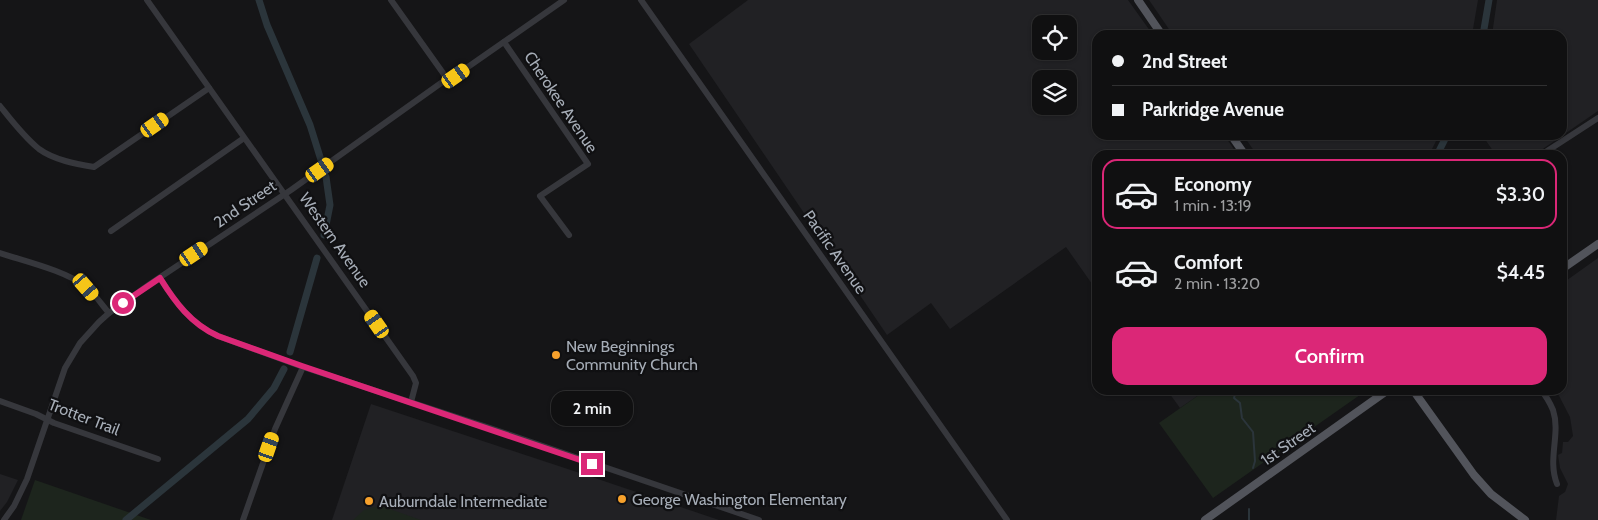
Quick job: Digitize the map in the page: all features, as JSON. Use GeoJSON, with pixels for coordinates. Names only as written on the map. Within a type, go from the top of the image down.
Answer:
{"type":"FeatureCollection","features":[{"type":"Feature","properties":{"kind":"main road"},"geometry":{"type":"LineString","coordinates":[[1138,0],[1159,30]]}},
{"type":"Feature","properties":{"kind":"main road"},"geometry":{"type":"LineString","coordinates":[[1567,266],[1598,244]]}},
{"type":"Feature","properties":{"kind":"main road","name":"1st Street"},"geometry":{"type":"LineString","coordinates":[[1205,520],[1381,395]]}},
{"type":"Feature","properties":{"kind":"main road"},"geometry":{"type":"LineString","coordinates":[[1417,395],[1474,475],[1491,494],[1525,520]]}},
{"type":"Feature","properties":{"kind":"street","name":"Western Avenue"},"geometry":{"type":"LineString","coordinates":[[147,0],[413,376],[416,383],[411,402]]}},
{"type":"Feature","properties":{"kind":"street"},"geometry":{"type":"LineString","coordinates":[[391,0],[448,80]]}},
{"type":"Feature","properties":{"kind":"street","name":"2nd Street"},"geometry":{"type":"LineString","coordinates":[[4,520],[14,506],[27,479],[65,368],[72,354],[89,332],[109,313],[564,0]]}},
{"type":"Feature","properties":{"kind":"street","name":"Pacific Avenue"},"geometry":{"type":"LineString","coordinates":[[641,0],[1007,520]]}},
{"type":"Feature","properties":{"kind":"street","name":"Cherokee Avenue"},"geometry":{"type":"LineString","coordinates":[[504,42],[588,164],[540,196],[569,235]]}},
{"type":"Feature","properties":{"kind":"street"},"geometry":{"type":"LineString","coordinates":[[0,106],[20,130],[41,150],[68,162],[94,167],[209,88]]}},
{"type":"Feature","properties":{"kind":"street"},"geometry":{"type":"LineString","coordinates":[[1567,138],[1598,118]]}},
{"type":"Feature","properties":{"kind":"street"},"geometry":{"type":"LineString","coordinates":[[111,231],[244,138]]}},
{"type":"Feature","properties":{"kind":"street"},"geometry":{"type":"LineString","coordinates":[[1549,150],[1564,140]]}},
{"type":"Feature","properties":{"kind":"street"},"geometry":{"type":"LineString","coordinates":[[0,253],[65,275],[76,281],[86,287],[109,313]]}},
{"type":"Feature","properties":{"kind":"street"},"geometry":{"type":"LineString","coordinates":[[160,278],[188,316],[207,331],[293,363],[759,520]]}},
{"type":"Feature","properties":{"kind":"street"},"geometry":{"type":"LineString","coordinates":[[243,520],[275,429],[302,366]]}},
{"type":"Feature","properties":{"kind":"street"},"geometry":{"type":"LineString","coordinates":[[1544,395],[1554,412],[1552,470],[1557,484]]}},
{"type":"Feature","properties":{"kind":"street","name":"Trotter Trail"},"geometry":{"type":"LineString","coordinates":[[0,402],[158,460]]}},
{"type":"Feature","properties":{"kind":"shaded area"},"geometry":{"type":"Polygon","coordinates":[[[748,0],[1128,0],[1149,30],[1092,30],[1092,140],[1228,140],[1234,150],[1092,150],[1092,284],[1066,247],[950,329],[931,303],[887,335],[689,44],[748,0]]]}},
{"type":"Feature","properties":{"kind":"shaded area"},"geometry":{"type":"Polygon","coordinates":[[[1149,0],[1478,0],[1473,30],[1170,30],[1149,0]]]}},
{"type":"Feature","properties":{"kind":"shaded area"},"geometry":{"type":"Polygon","coordinates":[[[1497,0],[1598,0],[1598,111],[1567,132],[1567,30],[1493,30],[1497,0]]]}},
{"type":"Feature","properties":{"kind":"shaded area"},"geometry":{"type":"Polygon","coordinates":[[[1246,140],[1436,140],[1432,150],[1254,150],[1246,140]]]}},
{"type":"Feature","properties":{"kind":"shaded area"},"geometry":{"type":"Polygon","coordinates":[[[1486,140],[1556,140],[1541,150],[1492,150],[1486,140]]]}},
{"type":"Feature","properties":{"kind":"shaded area"},"geometry":{"type":"Polygon","coordinates":[[[1598,258],[1598,520],[1556,520],[1559,496],[1565,492],[1568,484],[1560,468],[1558,455],[1562,453],[1563,442],[1568,442],[1573,436],[1570,417],[1559,395],[1567,395],[1567,280],[1598,258]]]}},
{"type":"Feature","properties":{"kind":"shaded area"},"geometry":{"type":"Polygon","coordinates":[[[1171,395],[1199,395],[1180,408],[1171,395]]]}},
{"type":"Feature","properties":{"kind":"shaded area"},"geometry":{"type":"Polygon","coordinates":[[[1199,395],[1360,395],[1213,498],[1159,423],[1199,395]]]}},
{"type":"Feature","properties":{"kind":"shaded area"},"geometry":{"type":"Polygon","coordinates":[[[371,404],[595,478],[719,520],[332,520],[371,404]]]}},
{"type":"Feature","properties":{"kind":"shaded area"},"geometry":{"type":"Polygon","coordinates":[[[0,474],[18,480],[7,502],[0,511],[0,474]]]}},
{"type":"Feature","properties":{"kind":"shaded area"},"geometry":{"type":"Polygon","coordinates":[[[35,480],[151,520],[21,520],[35,480]]]}},
{"type":"Feature","properties":{"kind":"shaded area"},"geometry":{"type":"Polygon","coordinates":[[[384,507],[421,520],[353,520],[364,510],[384,507]]]}},
{"type":"Feature","properties":{"kind":"waterway"},"geometry":{"type":"LineString","coordinates":[[259,0],[267,25],[310,125],[321,160]]}},
{"type":"Feature","properties":{"kind":"waterway"},"geometry":{"type":"LineString","coordinates":[[1484,30],[1489,0]]}},
{"type":"Feature","properties":{"kind":"waterway"},"geometry":{"type":"LineString","coordinates":[[1440,150],[1444,140]]}},
{"type":"Feature","properties":{"kind":"waterway"},"geometry":{"type":"LineString","coordinates":[[324,235],[330,205],[326,177]]}},
{"type":"Feature","properties":{"kind":"waterway"},"geometry":{"type":"LineString","coordinates":[[290,352],[317,258]]}},
{"type":"Feature","properties":{"kind":"waterway"},"geometry":{"type":"LineString","coordinates":[[126,520],[248,419],[274,388],[284,369]]}},
{"type":"Feature","properties":{"kind":"waterway"},"geometry":{"type":"LineString","coordinates":[[1235,395],[1234,398],[1240,403],[1242,418],[1253,432],[1255,461],[1253,468]]}},
{"type":"Feature","properties":{"kind":"waterway"},"geometry":{"type":"LineString","coordinates":[[1249,509],[1249,520]]}},
{"type":"Feature","properties":{"kind":"place","name":"New Beginnings Community Church"},"geometry":{"type":"Point","coordinates":[556,355]}},
{"type":"Feature","properties":{"kind":"place","name":"George Washington Elementary"},"geometry":{"type":"Point","coordinates":[622,499]}},
{"type":"Feature","properties":{"kind":"place","name":"Auburndale Intermediate"},"geometry":{"type":"Point","coordinates":[369,501]}},
{"type":"Feature","properties":{"kind":"route"},"geometry":{"type":"LineString","coordinates":[[123,303],[160,278],[188,316],[207,331],[218,336],[592,464]]}}]}
